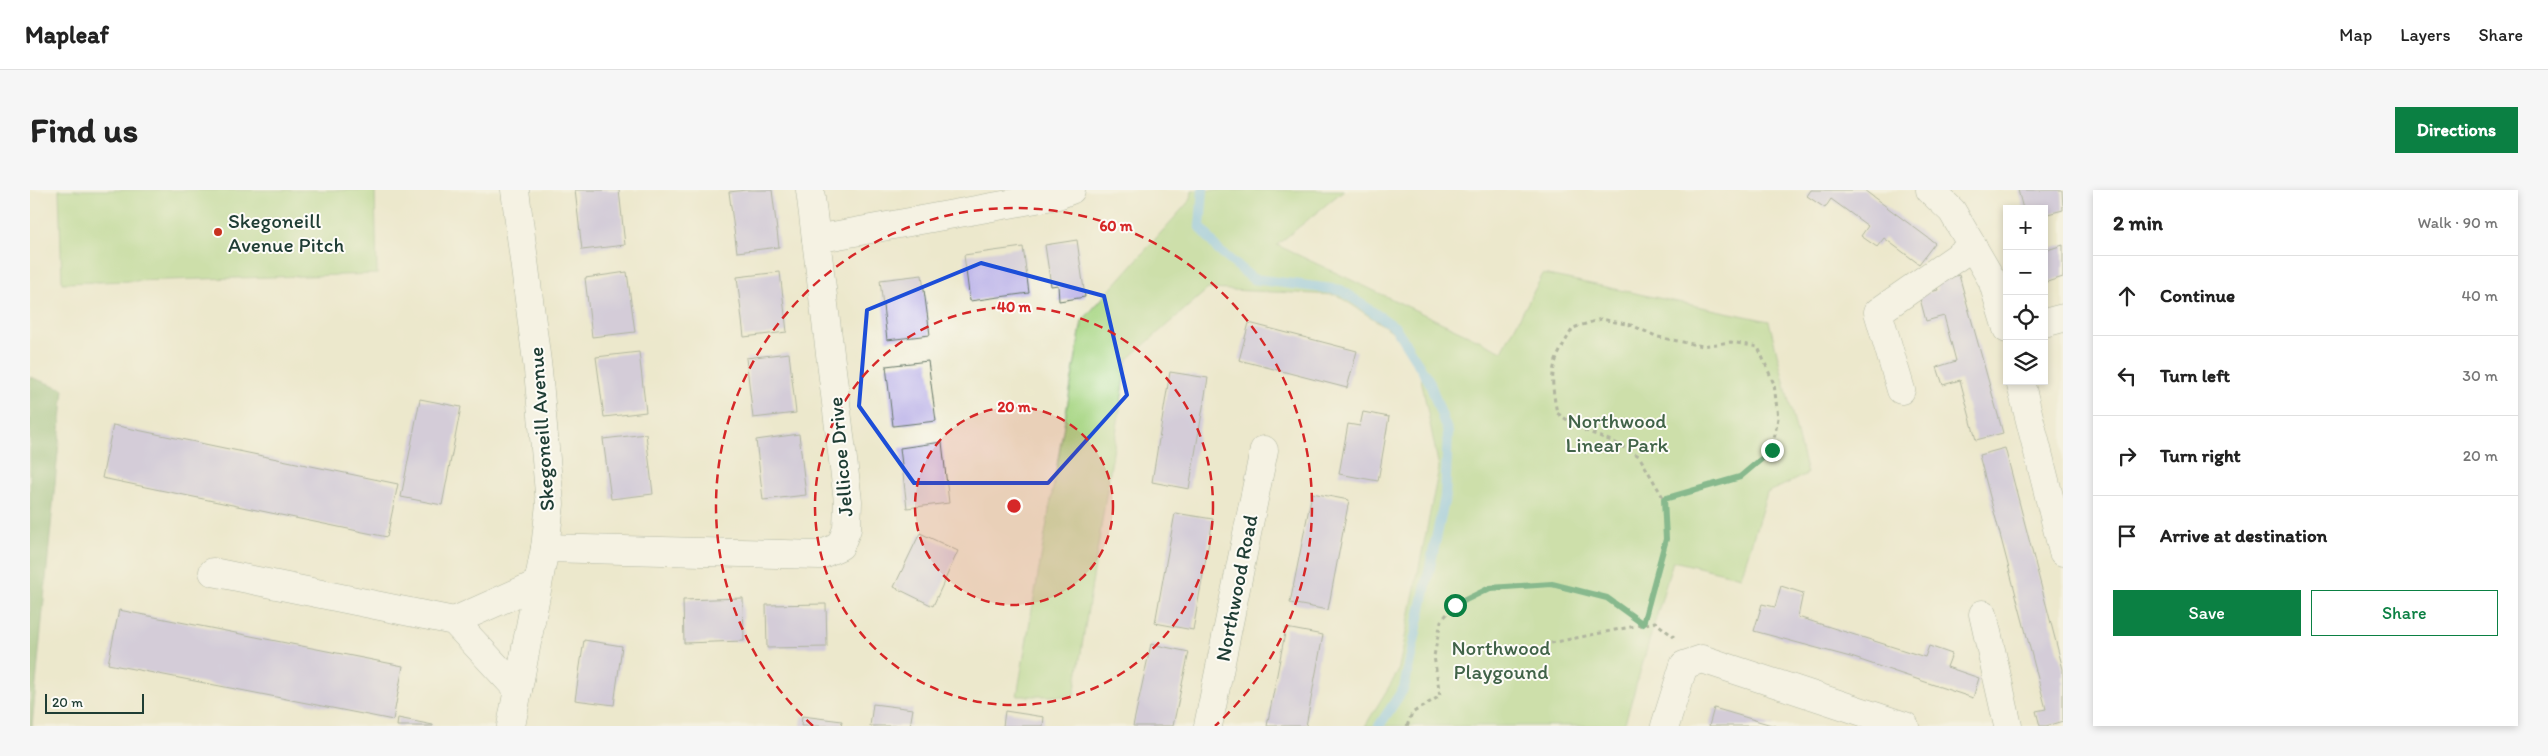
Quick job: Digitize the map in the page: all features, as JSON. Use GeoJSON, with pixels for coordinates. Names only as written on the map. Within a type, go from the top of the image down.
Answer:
{"type":"FeatureCollection","features":[{"type":"Feature","properties":{"kind":"street","name":"Skegoneill Avenue"},"geometry":{"type":"LineString","coordinates":[[511,726],[544,548],[550,504],[546,441],[515,190]]}},
{"type":"Feature","properties":{"kind":"street","name":"Jellicoe Drive"},"geometry":{"type":"LineString","coordinates":[[544,548],[820,555],[840,546],[846,529],[848,501],[810,190]]}},
{"type":"Feature","properties":{"kind":"street"},"geometry":{"type":"LineString","coordinates":[[816,239],[1058,195],[1071,190]]}},
{"type":"Feature","properties":{"kind":"street"},"geometry":{"type":"LineString","coordinates":[[1930,190],[1952,211],[1973,246],[1992,280],[2003,316]]}},
{"type":"Feature","properties":{"kind":"street"},"geometry":{"type":"LineString","coordinates":[[1902,390],[1878,312],[1973,246]]}},
{"type":"Feature","properties":{"kind":"street"},"geometry":{"type":"LineString","coordinates":[[2048,322],[2063,318]]}},
{"type":"Feature","properties":{"kind":"street"},"geometry":{"type":"LineString","coordinates":[[2021,385],[2061,538]]}},
{"type":"Feature","properties":{"kind":"street","name":"Northwood Road"},"geometry":{"type":"LineString","coordinates":[[1208,726],[1264,450]]}},
{"type":"Feature","properties":{"kind":"street"},"geometry":{"type":"LineString","coordinates":[[212,572],[454,621],[537,584]]}},
{"type":"Feature","properties":{"kind":"street"},"geometry":{"type":"LineString","coordinates":[[1983,614],[2008,726]]}},
{"type":"Feature","properties":{"kind":"street"},"geometry":{"type":"LineString","coordinates":[[454,621],[518,690]]}},
{"type":"Feature","properties":{"kind":"street"},"geometry":{"type":"LineString","coordinates":[[1665,726],[1684,665],[1702,659],[1905,726]]}},
{"type":"Feature","properties":{"kind":"path"},"geometry":{"type":"LineString","coordinates":[[1643,624],[1666,539],[1664,499],[1639,456],[1614,442],[1581,429],[1557,413],[1552,385],[1555,358],[1573,328],[1601,319],[1631,325],[1658,337],[1702,346],[1731,342],[1758,346],[1774,384],[1778,418],[1772,450],[1740,477],[1664,499]]}},
{"type":"Feature","properties":{"kind":"path"},"geometry":{"type":"LineString","coordinates":[[1407,726],[1412,713],[1440,696],[1434,656],[1441,621],[1455,605],[1490,588],[1552,584],[1607,598],[1643,624]]}},
{"type":"Feature","properties":{"kind":"path"},"geometry":{"type":"LineString","coordinates":[[1551,643],[1655,622],[1702,659]]}},
{"type":"Feature","properties":{"kind":"highlighted area"},"geometry":{"type":"Polygon","coordinates":[[[981,263],[1104,296],[1127,395],[1048,483],[914,483],[859,406],[867,310],[981,263]]]}},
{"type":"Feature","properties":{"kind":"green space","name":"Skegoneill Avenue Pitch"},"geometry":{"type":"Polygon","coordinates":[[[59,190],[375,190],[377,274],[62,283],[59,190]]]}},
{"type":"Feature","properties":{"kind":"green space","name":"Northwood Linear Park"},"geometry":{"type":"Polygon","coordinates":[[[1192,190],[1344,190],[1277,245],[1502,351],[1543,274],[1769,321],[1807,474],[1767,493],[1741,577],[1673,561],[1624,726],[1365,726],[1398,672],[1439,468],[1420,374],[1392,331],[1337,295],[1208,289],[1128,359],[1074,696],[1017,696],[1082,321],[1191,199],[1192,190]]]}},
{"type":"Feature","properties":{"kind":"green space"},"geometry":{"type":"Polygon","coordinates":[[[30,377],[64,389],[32,726],[30,726],[30,377]]]}},
{"type":"Feature","properties":{"kind":"building"},"geometry":{"type":"Polygon","coordinates":[[[575,190],[619,190],[625,245],[582,250],[575,190]]]}},
{"type":"Feature","properties":{"kind":"building"},"geometry":{"type":"Polygon","coordinates":[[[772,190],[779,247],[737,252],[729,192],[772,190]]]}},
{"type":"Feature","properties":{"kind":"building"},"geometry":{"type":"Polygon","coordinates":[[[1811,190],[1864,190],[1935,243],[1919,264],[1884,238],[1877,247],[1861,236],[1868,226],[1831,199],[1825,208],[1807,196],[1811,190]]]}},
{"type":"Feature","properties":{"kind":"building"},"geometry":{"type":"Polygon","coordinates":[[[2018,190],[2062,190],[2063,210],[2048,214],[2048,205],[2022,205],[2018,190]]]}},
{"type":"Feature","properties":{"kind":"building"},"geometry":{"type":"Polygon","coordinates":[[[1077,240],[1085,297],[1059,301],[1058,285],[1051,286],[1045,245],[1077,240]]]}},
{"type":"Feature","properties":{"kind":"building"},"geometry":{"type":"Polygon","coordinates":[[[2063,245],[2063,277],[2048,282],[2048,250],[2063,245]]]}},
{"type":"Feature","properties":{"kind":"building"},"geometry":{"type":"Polygon","coordinates":[[[1023,247],[1029,293],[970,301],[964,255],[1023,247]]]}},
{"type":"Feature","properties":{"kind":"building"},"geometry":{"type":"Polygon","coordinates":[[[627,272],[635,332],[592,337],[585,278],[627,272]]]}},
{"type":"Feature","properties":{"kind":"building"},"geometry":{"type":"Polygon","coordinates":[[[780,272],[787,332],[744,337],[737,277],[780,272]]]}},
{"type":"Feature","properties":{"kind":"building"},"geometry":{"type":"Polygon","coordinates":[[[922,275],[930,335],[887,340],[880,280],[922,275]]]}},
{"type":"Feature","properties":{"kind":"building"},"geometry":{"type":"Polygon","coordinates":[[[1959,275],[2003,433],[1976,440],[1960,380],[1943,385],[1937,367],[1956,361],[1944,316],[1926,321],[1919,295],[1938,290],[1935,282],[1959,275]]]}},
{"type":"Feature","properties":{"kind":"building"},"geometry":{"type":"Polygon","coordinates":[[[1249,323],[1357,351],[1347,388],[1239,360],[1249,323]]]}},
{"type":"Feature","properties":{"kind":"building"},"geometry":{"type":"Polygon","coordinates":[[[639,352],[646,412],[604,417],[596,357],[639,352]]]}},
{"type":"Feature","properties":{"kind":"building"},"geometry":{"type":"Polygon","coordinates":[[[789,353],[796,413],[753,418],[746,358],[789,353]]]}},
{"type":"Feature","properties":{"kind":"building"},"geometry":{"type":"Polygon","coordinates":[[[928,361],[936,421],[893,426],[886,366],[928,361]]]}},
{"type":"Feature","properties":{"kind":"building"},"geometry":{"type":"Polygon","coordinates":[[[1170,372],[1208,378],[1189,489],[1152,482],[1170,372]]]}},
{"type":"Feature","properties":{"kind":"building"},"geometry":{"type":"Polygon","coordinates":[[[420,399],[461,407],[442,505],[401,497],[420,399]]]}},
{"type":"Feature","properties":{"kind":"building"},"geometry":{"type":"Polygon","coordinates":[[[1363,412],[1389,417],[1378,481],[1339,474],[1348,424],[1360,426],[1363,412]]]}},
{"type":"Feature","properties":{"kind":"building"},"geometry":{"type":"Polygon","coordinates":[[[113,425],[398,484],[387,537],[102,478],[113,425]]]}},
{"type":"Feature","properties":{"kind":"building"},"geometry":{"type":"Polygon","coordinates":[[[646,434],[653,494],[611,499],[603,439],[646,434]]]}},
{"type":"Feature","properties":{"kind":"building"},"geometry":{"type":"Polygon","coordinates":[[[799,434],[806,495],[763,500],[756,440],[799,434]]]}},
{"type":"Feature","properties":{"kind":"building"},"geometry":{"type":"Polygon","coordinates":[[[942,442],[949,503],[907,508],[900,448],[942,442]]]}},
{"type":"Feature","properties":{"kind":"building"},"geometry":{"type":"Polygon","coordinates":[[[2005,448],[2063,669],[2063,721],[2046,726],[2040,726],[2036,711],[2046,709],[1979,455],[2005,448]]]}},
{"type":"Feature","properties":{"kind":"building"},"geometry":{"type":"Polygon","coordinates":[[[1312,493],[1349,500],[1328,610],[1290,603],[1312,493]]]}},
{"type":"Feature","properties":{"kind":"building"},"geometry":{"type":"Polygon","coordinates":[[[1175,513],[1213,519],[1193,630],[1155,623],[1175,513]]]}},
{"type":"Feature","properties":{"kind":"building"},"geometry":{"type":"Polygon","coordinates":[[[920,533],[958,551],[933,606],[894,587],[920,533]]]}},
{"type":"Feature","properties":{"kind":"building"},"geometry":{"type":"Polygon","coordinates":[[[1781,586],[1803,593],[1798,617],[1925,657],[1929,646],[1952,654],[1947,667],[1979,678],[1973,698],[1854,658],[1754,631],[1762,604],[1775,607],[1781,586]]]}},
{"type":"Feature","properties":{"kind":"building"},"geometry":{"type":"Polygon","coordinates":[[[743,598],[744,641],[684,643],[683,600],[743,598]]]}},
{"type":"Feature","properties":{"kind":"building"},"geometry":{"type":"Polygon","coordinates":[[[826,604],[827,647],[767,648],[766,605],[826,604]]]}},
{"type":"Feature","properties":{"kind":"building"},"geometry":{"type":"Polygon","coordinates":[[[119,610],[403,666],[393,720],[108,664],[119,610]]]}},
{"type":"Feature","properties":{"kind":"building"},"geometry":{"type":"Polygon","coordinates":[[[1286,628],[1323,635],[1306,726],[1267,726],[1286,628]]]}},
{"type":"Feature","properties":{"kind":"building"},"geometry":{"type":"Polygon","coordinates":[[[584,640],[622,646],[614,705],[575,700],[584,640]]]}},
{"type":"Feature","properties":{"kind":"building"},"geometry":{"type":"Polygon","coordinates":[[[1151,644],[1189,652],[1173,726],[1133,726],[1151,644]]]}},
{"type":"Feature","properties":{"kind":"building"},"geometry":{"type":"Polygon","coordinates":[[[873,704],[913,709],[910,726],[870,726],[873,704]]]}},
{"type":"Feature","properties":{"kind":"building"},"geometry":{"type":"Polygon","coordinates":[[[1714,708],[1775,726],[1709,726],[1714,708]]]}},
{"type":"Feature","properties":{"kind":"building"},"geometry":{"type":"Polygon","coordinates":[[[1005,711],[1044,717],[1043,726],[1003,726],[1005,711]]]}},
{"type":"Feature","properties":{"kind":"building"},"geometry":{"type":"Polygon","coordinates":[[[802,716],[842,721],[841,726],[801,726],[802,716]]]}},
{"type":"Feature","properties":{"kind":"building"},"geometry":{"type":"Polygon","coordinates":[[[398,718],[433,725],[433,726],[397,726],[398,718]]]}},
{"type":"Feature","properties":{"kind":"waterway"},"geometry":{"type":"LineString","coordinates":[[1203,190],[1200,226],[1218,250],[1253,279],[1341,290],[1395,327],[1429,381],[1448,433],[1445,497],[1404,688],[1379,726]]}},
{"type":"Feature","properties":{"kind":"place","name":"Skegoneill Avenue Pitch"},"geometry":{"type":"Point","coordinates":[218,232]}},
{"type":"Feature","properties":{"kind":"route"},"geometry":{"type":"LineString","coordinates":[[1455,605],[1490,588],[1552,584],[1607,598],[1643,624],[1666,539],[1664,499],[1740,477],[1772,450]]}},
{"type":"Feature","properties":{"kind":"park label","name":"Northwood Playgound"},"geometry":{"type":"Point","coordinates":[1501,659]}}]}
